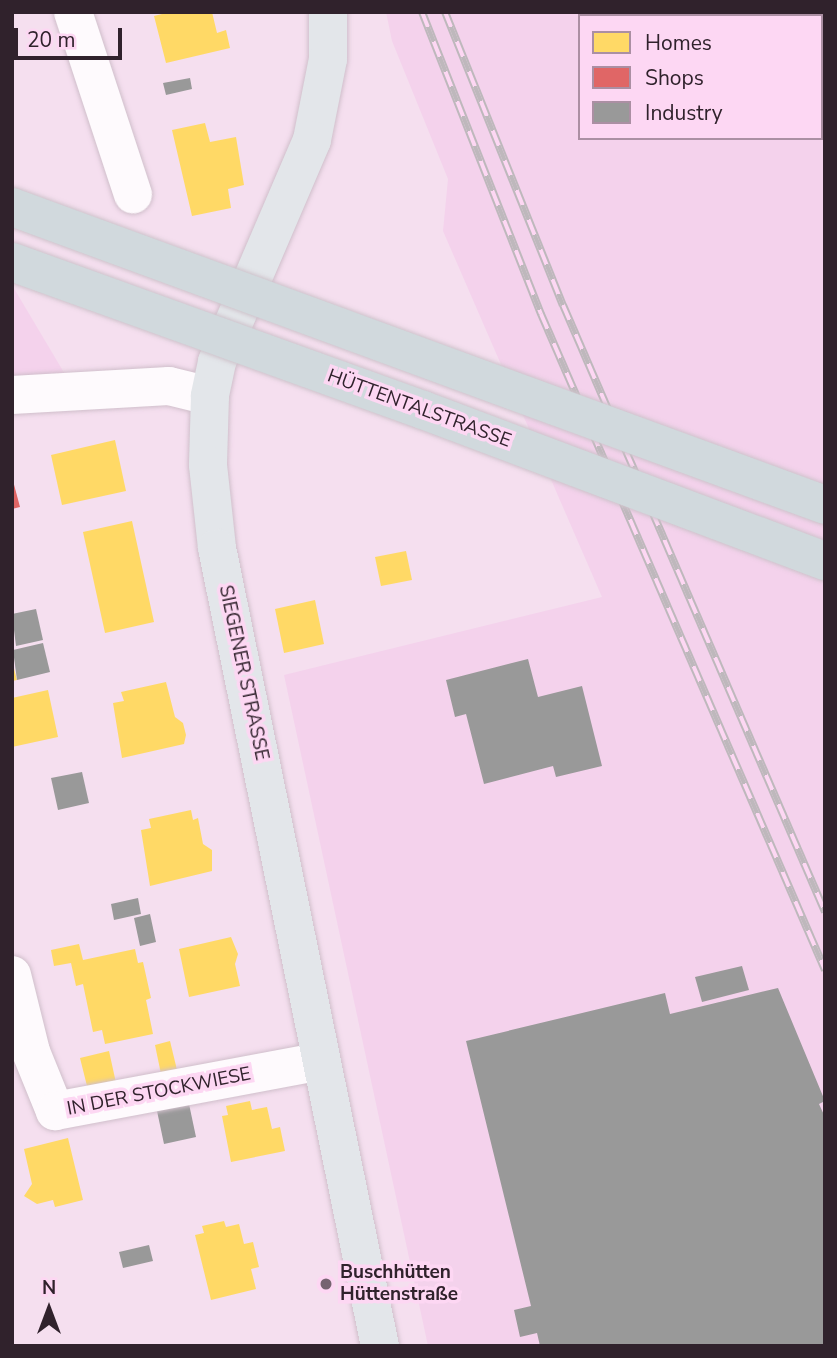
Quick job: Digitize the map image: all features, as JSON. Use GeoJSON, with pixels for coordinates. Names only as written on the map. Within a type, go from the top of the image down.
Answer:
{"type":"FeatureCollection","features":[{"type":"Feature","properties":{"kind":"highway"},"geometry":{"type":"LineString","coordinates":[[12,207],[825,505]]}},
{"type":"Feature","properties":{"kind":"highway","name":"HÜTTENTALSTRASSE"},"geometry":{"type":"LineString","coordinates":[[12,262],[410,405],[825,561]]}},
{"type":"Feature","properties":{"kind":"main road","name":"SIEGENER STRASSE"},"geometry":{"type":"LineString","coordinates":[[328,12],[328,59],[312,140],[216,362],[210,396],[208,465],[217,548],[380,1346]]}},
{"type":"Feature","properties":{"kind":"street"},"geometry":{"type":"LineString","coordinates":[[73,12],[134,194]]}},
{"type":"Feature","properties":{"kind":"street"},"geometry":{"type":"LineString","coordinates":[[12,395],[169,386],[210,396]]}},
{"type":"Feature","properties":{"kind":"street","name":"IN DER STOCKWIESE"},"geometry":{"type":"LineString","coordinates":[[12,975],[31,1052],[55,1111],[321,1061]]}},
{"type":"Feature","properties":{"kind":"shaded area"},"geometry":{"type":"Polygon","coordinates":[[[386,12],[825,12],[825,1346],[428,1346],[284,675],[602,597],[443,231],[448,179],[392,41],[386,12]]]}},
{"type":"Feature","properties":{"kind":"shaded area"},"geometry":{"type":"Polygon","coordinates":[[[12,285],[66,376],[12,380],[12,285]]]}},
{"type":"Feature","properties":{"kind":"building: Homes"},"geometry":{"type":"Polygon","coordinates":[[[170,12],[212,12],[217,33],[226,30],[230,48],[166,63],[154,16],[170,12]]]}},
{"type":"Feature","properties":{"kind":"building: Homes"},"geometry":{"type":"Polygon","coordinates":[[[205,123],[210,142],[236,137],[244,185],[228,189],[231,208],[192,216],[172,130],[205,123]]]}},
{"type":"Feature","properties":{"kind":"building: Homes"},"geometry":{"type":"Polygon","coordinates":[[[115,440],[126,491],[62,505],[51,455],[115,440]]]}},
{"type":"Feature","properties":{"kind":"building: Homes"},"geometry":{"type":"Polygon","coordinates":[[[132,521],[154,622],[105,633],[83,532],[132,521]]]}},
{"type":"Feature","properties":{"kind":"building: Homes"},"geometry":{"type":"Polygon","coordinates":[[[406,551],[412,580],[381,586],[375,557],[406,551]]]}},
{"type":"Feature","properties":{"kind":"building: Homes"},"geometry":{"type":"Polygon","coordinates":[[[315,600],[324,644],[284,653],[275,609],[315,600]]]}},
{"type":"Feature","properties":{"kind":"building: Homes"},"geometry":{"type":"Polygon","coordinates":[[[12,661],[17,680],[12,681],[12,661]]]}},
{"type":"Feature","properties":{"kind":"building: Homes"},"geometry":{"type":"Polygon","coordinates":[[[166,682],[175,717],[183,723],[186,735],[184,744],[122,758],[113,703],[124,701],[121,692],[166,682]]]}},
{"type":"Feature","properties":{"kind":"building: Homes"},"geometry":{"type":"Polygon","coordinates":[[[48,690],[58,737],[12,747],[12,698],[48,690]]]}},
{"type":"Feature","properties":{"kind":"building: Homes"},"geometry":{"type":"Polygon","coordinates":[[[191,810],[193,820],[198,818],[203,844],[212,850],[212,871],[150,886],[141,830],[151,828],[149,819],[191,810]]]}},
{"type":"Feature","properties":{"kind":"building: Homes"},"geometry":{"type":"Polygon","coordinates":[[[231,937],[238,954],[235,964],[240,986],[189,997],[179,949],[231,937]]]}},
{"type":"Feature","properties":{"kind":"building: Homes"},"geometry":{"type":"Polygon","coordinates":[[[79,944],[83,960],[135,949],[138,963],[143,962],[151,998],[146,1000],[153,1034],[105,1044],[102,1030],[93,1032],[83,984],[76,986],[71,963],[54,966],[51,950],[79,944]]]}},
{"type":"Feature","properties":{"kind":"building: Homes"},"geometry":{"type":"Polygon","coordinates":[[[170,1041],[177,1070],[161,1074],[155,1045],[170,1041]]]}},
{"type":"Feature","properties":{"kind":"building: Homes"},"geometry":{"type":"Polygon","coordinates":[[[109,1051],[116,1083],[88,1090],[80,1058],[109,1051]]]}},
{"type":"Feature","properties":{"kind":"building: Homes"},"geometry":{"type":"Polygon","coordinates":[[[250,1101],[252,1110],[267,1107],[272,1129],[280,1127],[285,1151],[231,1162],[222,1116],[228,1115],[226,1106],[250,1101]]]}},
{"type":"Feature","properties":{"kind":"building: Homes"},"geometry":{"type":"Polygon","coordinates":[[[68,1138],[83,1200],[55,1207],[53,1200],[37,1204],[24,1196],[32,1184],[24,1149],[68,1138]]]}},
{"type":"Feature","properties":{"kind":"building: Homes"},"geometry":{"type":"Polygon","coordinates":[[[224,1221],[226,1227],[239,1224],[244,1244],[253,1242],[259,1267],[251,1269],[256,1289],[211,1300],[195,1235],[204,1233],[202,1226],[224,1221]]]}},
{"type":"Feature","properties":{"kind":"building: Shops"},"geometry":{"type":"Polygon","coordinates":[[[12,477],[20,507],[12,509],[12,477]]]}},
{"type":"Feature","properties":{"kind":"building: Industry"},"geometry":{"type":"Polygon","coordinates":[[[190,78],[192,89],[166,95],[163,83],[190,78]]]}},
{"type":"Feature","properties":{"kind":"building: Industry"},"geometry":{"type":"Polygon","coordinates":[[[825,102],[825,124],[823,120],[825,102]]]}},
{"type":"Feature","properties":{"kind":"building: Industry"},"geometry":{"type":"Polygon","coordinates":[[[36,609],[43,640],[16,646],[12,614],[36,609]]]}},
{"type":"Feature","properties":{"kind":"building: Industry"},"geometry":{"type":"Polygon","coordinates":[[[43,643],[50,672],[17,680],[13,650],[43,643]]]}},
{"type":"Feature","properties":{"kind":"building: Industry"},"geometry":{"type":"Polygon","coordinates":[[[528,659],[538,697],[582,686],[602,766],[556,777],[553,766],[484,784],[466,714],[455,717],[446,680],[528,659]]]}},
{"type":"Feature","properties":{"kind":"building: Industry"},"geometry":{"type":"Polygon","coordinates":[[[82,772],[89,803],[58,810],[51,778],[82,772]]]}},
{"type":"Feature","properties":{"kind":"building: Industry"},"geometry":{"type":"Polygon","coordinates":[[[138,898],[141,914],[114,920],[111,904],[138,898]]]}},
{"type":"Feature","properties":{"kind":"building: Industry"},"geometry":{"type":"Polygon","coordinates":[[[150,914],[156,942],[140,946],[134,918],[150,914]]]}},
{"type":"Feature","properties":{"kind":"building: Industry"},"geometry":{"type":"Polygon","coordinates":[[[742,966],[749,990],[702,1002],[695,977],[742,966]]]}},
{"type":"Feature","properties":{"kind":"building: Industry"},"geometry":{"type":"Polygon","coordinates":[[[778,988],[825,1101],[819,1104],[825,1117],[825,1346],[540,1346],[537,1333],[520,1337],[514,1310],[531,1306],[466,1041],[665,993],[670,1014],[778,988]]]}},
{"type":"Feature","properties":{"kind":"building: Industry"},"geometry":{"type":"Polygon","coordinates":[[[189,1104],[196,1137],[164,1144],[157,1111],[189,1104]]]}},
{"type":"Feature","properties":{"kind":"building: Industry"},"geometry":{"type":"Polygon","coordinates":[[[149,1245],[153,1261],[123,1268],[119,1252],[149,1245]]]}},
{"type":"Feature","properties":{"kind":"railway"},"geometry":{"type":"LineString","coordinates":[[422,12],[541,314],[825,970]]}},
{"type":"Feature","properties":{"kind":"railway"},"geometry":{"type":"LineString","coordinates":[[445,12],[563,305],[825,912]]}},
{"type":"Feature","properties":{"kind":"place","name":"Buschhütten Hüttenstraße"},"geometry":{"type":"Point","coordinates":[326,1284]}}]}
